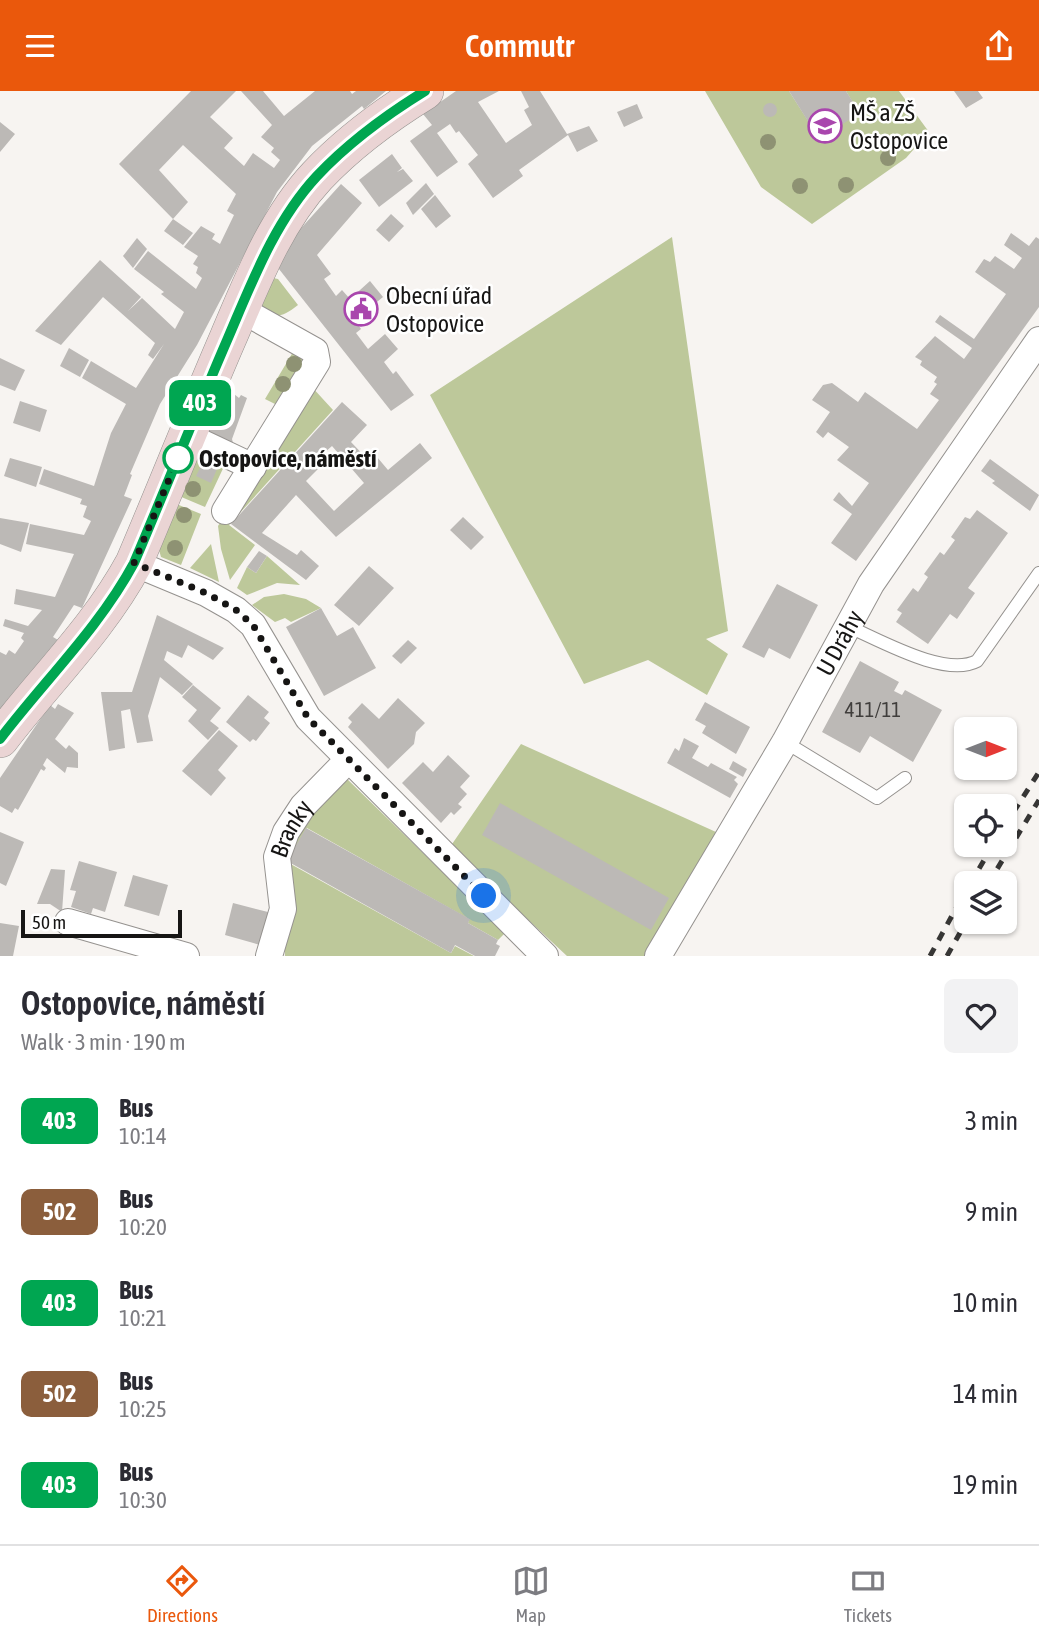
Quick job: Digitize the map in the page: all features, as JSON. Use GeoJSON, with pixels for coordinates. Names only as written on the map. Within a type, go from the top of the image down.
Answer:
{"type":"FeatureCollection","features":[{"type":"Feature","properties":{"kind":"street"},"geometry":{"type":"LineString","coordinates":[[0,739],[43,682],[96,624],[134,563],[240,309],[277,232],[316,177],[369,129],[425,91]]}},
{"type":"Feature","properties":{"kind":"street"},"geometry":{"type":"LineString","coordinates":[[225,511],[315,367],[317,355],[307,346],[240,309]]}},
{"type":"Feature","properties":{"kind":"street","name":"U Dráhy"},"geometry":{"type":"LineString","coordinates":[[659,956],[785,742],[878,573],[1039,340]]}},
{"type":"Feature","properties":{"kind":"street"},"geometry":{"type":"LineString","coordinates":[[198,442],[253,467]]}},
{"type":"Feature","properties":{"kind":"street"},"geometry":{"type":"LineString","coordinates":[[134,563],[206,593],[236,610],[253,625],[308,718],[545,956]]}},
{"type":"Feature","properties":{"kind":"street","name":"Branky"},"geometry":{"type":"LineString","coordinates":[[268,956],[283,909],[276,857],[286,832],[303,806],[348,759]]}},
{"type":"Feature","properties":{"kind":"street"},"geometry":{"type":"LineString","coordinates":[[68,922],[186,956]]}},
{"type":"Feature","properties":{"kind":"lane"},"geometry":{"type":"LineString","coordinates":[[847,626],[931,662],[966,667],[977,661],[1039,573]]}},
{"type":"Feature","properties":{"kind":"lane"},"geometry":{"type":"LineString","coordinates":[[785,742],[877,798],[905,778]]}},
{"type":"Feature","properties":{"kind":"green space"},"geometry":{"type":"Polygon","coordinates":[[[705,91],[789,91],[819,138],[859,113],[846,91],[899,91],[929,132],[906,158],[812,224],[761,187],[705,91]]]}},
{"type":"Feature","properties":{"kind":"green space"},"geometry":{"type":"Polygon","coordinates":[[[672,237],[728,631],[706,639],[728,654],[707,695],[648,660],[584,684],[430,395],[672,237]]]}},
{"type":"Feature","properties":{"kind":"green space"},"geometry":{"type":"Polygon","coordinates":[[[273,278],[278,279],[298,305],[280,315],[259,312],[273,278]]]}},
{"type":"Feature","properties":{"kind":"green space"},"geometry":{"type":"Polygon","coordinates":[[[293,352],[315,366],[287,410],[265,399],[293,352]]]}},
{"type":"Feature","properties":{"kind":"green space"},"geometry":{"type":"Polygon","coordinates":[[[311,386],[333,410],[229,525],[255,545],[230,580],[218,526],[311,386]]]}},
{"type":"Feature","properties":{"kind":"green space"},"geometry":{"type":"Polygon","coordinates":[[[202,449],[227,460],[205,507],[179,496],[202,449]]]}},
{"type":"Feature","properties":{"kind":"green space"},"geometry":{"type":"Polygon","coordinates":[[[174,503],[201,514],[181,565],[161,557],[159,550],[174,503]]]}},
{"type":"Feature","properties":{"kind":"green space"},"geometry":{"type":"Polygon","coordinates":[[[211,544],[219,582],[190,568],[211,544]]]}},
{"type":"Feature","properties":{"kind":"green space"},"geometry":{"type":"Polygon","coordinates":[[[267,556],[300,585],[277,583],[247,595],[237,588],[247,567],[256,573],[267,556]]]}},
{"type":"Feature","properties":{"kind":"green space"},"geometry":{"type":"Polygon","coordinates":[[[284,594],[306,599],[321,608],[291,622],[285,618],[275,622],[252,605],[264,597],[284,594]]]}},
{"type":"Feature","properties":{"kind":"green space"},"geometry":{"type":"Polygon","coordinates":[[[521,744],[716,832],[647,956],[567,956],[450,847],[521,744]]]}},
{"type":"Feature","properties":{"kind":"green space"},"geometry":{"type":"Polygon","coordinates":[[[344,776],[505,933],[498,940],[468,923],[469,919],[307,828],[287,862],[451,953],[455,946],[474,956],[285,956],[284,852],[301,819],[344,776]]]}},
{"type":"Feature","properties":{"kind":"building"},"geometry":{"type":"Polygon","coordinates":[[[191,91],[236,91],[210,117],[233,138],[224,148],[244,166],[253,153],[274,168],[280,160],[271,152],[274,148],[261,137],[272,125],[241,91],[263,91],[284,116],[315,91],[350,91],[352,94],[356,91],[386,91],[364,109],[362,106],[312,146],[277,192],[197,345],[160,404],[130,474],[132,475],[124,496],[132,499],[82,608],[74,605],[53,637],[58,640],[0,711],[0,652],[6,655],[9,650],[15,654],[24,641],[21,638],[24,633],[3,626],[5,619],[28,626],[42,610],[14,604],[16,589],[55,597],[74,554],[26,544],[30,524],[84,535],[91,521],[83,517],[87,506],[80,504],[82,499],[39,484],[44,469],[94,486],[111,433],[126,404],[82,378],[91,361],[136,388],[164,344],[153,359],[148,355],[155,343],[103,297],[61,345],[35,331],[100,260],[141,297],[128,311],[142,298],[175,329],[184,312],[161,294],[164,292],[134,269],[148,251],[196,289],[202,278],[196,273],[198,267],[193,264],[198,256],[184,247],[201,226],[215,234],[212,239],[220,244],[234,215],[227,211],[236,194],[183,145],[159,170],[188,202],[173,219],[119,164],[191,91]]]}},
{"type":"Feature","properties":{"kind":"building"},"geometry":{"type":"Polygon","coordinates":[[[456,91],[499,91],[478,102],[506,143],[532,125],[524,110],[529,107],[521,91],[540,91],[567,134],[589,126],[598,141],[577,152],[568,135],[519,170],[523,176],[493,198],[468,164],[478,155],[450,124],[437,133],[458,162],[437,177],[410,141],[432,125],[423,114],[456,91]]]}},
{"type":"Feature","properties":{"kind":"building","name":"MŠ a ZŠ Ostopovice"},"geometry":{"type":"Polygon","coordinates":[[[789,91],[846,91],[860,113],[819,139],[789,91]]]}},
{"type":"Feature","properties":{"kind":"building"},"geometry":{"type":"Polygon","coordinates":[[[954,91],[978,91],[983,98],[966,108],[954,91]]]}},
{"type":"Feature","properties":{"kind":"building"},"geometry":{"type":"Polygon","coordinates":[[[770,103],[775,105],[775,115],[770,117],[765,115],[763,110],[765,105],[770,103]]]}},
{"type":"Feature","properties":{"kind":"building"},"geometry":{"type":"Polygon","coordinates":[[[637,104],[643,118],[624,127],[617,112],[637,104]]]}},
{"type":"Feature","properties":{"kind":"building"},"geometry":{"type":"Polygon","coordinates":[[[0,122],[15,134],[0,152],[0,122]]]}},
{"type":"Feature","properties":{"kind":"building"},"geometry":{"type":"Polygon","coordinates":[[[392,154],[402,168],[397,172],[403,169],[413,181],[379,207],[359,180],[392,154]]]}},
{"type":"Feature","properties":{"kind":"building"},"geometry":{"type":"Polygon","coordinates":[[[426,183],[434,194],[413,215],[406,203],[426,183]]]}},
{"type":"Feature","properties":{"kind":"building"},"geometry":{"type":"Polygon","coordinates":[[[341,184],[362,203],[317,255],[331,274],[324,279],[336,296],[342,290],[350,299],[370,281],[383,297],[355,320],[361,329],[356,333],[368,349],[385,334],[398,349],[384,362],[393,374],[396,371],[414,395],[391,411],[275,264],[294,236],[341,184]]]}},
{"type":"Feature","properties":{"kind":"building"},"geometry":{"type":"Polygon","coordinates":[[[435,195],[451,216],[436,228],[421,209],[435,195]]]}},
{"type":"Feature","properties":{"kind":"building"},"geometry":{"type":"Polygon","coordinates":[[[391,214],[404,226],[389,242],[376,230],[391,214]]]}},
{"type":"Feature","properties":{"kind":"building"},"geometry":{"type":"Polygon","coordinates":[[[173,219],[193,233],[183,245],[164,231],[173,219]]]}},
{"type":"Feature","properties":{"kind":"building"},"geometry":{"type":"Polygon","coordinates":[[[1011,233],[1029,246],[1036,237],[1039,239],[1039,307],[856,561],[831,543],[852,514],[833,500],[839,492],[852,506],[869,483],[837,460],[849,447],[828,432],[823,438],[816,432],[830,412],[812,400],[823,385],[832,383],[858,402],[865,392],[917,429],[939,400],[930,394],[937,384],[934,382],[937,377],[920,365],[922,361],[915,357],[935,336],[964,359],[972,348],[935,322],[940,315],[974,339],[1006,294],[975,272],[984,259],[990,262],[995,256],[1014,269],[1022,258],[1004,245],[1011,233]]]}},
{"type":"Feature","properties":{"kind":"building"},"geometry":{"type":"Polygon","coordinates":[[[137,238],[147,249],[133,268],[123,256],[137,238]]]}},
{"type":"Feature","properties":{"kind":"building"},"geometry":{"type":"Polygon","coordinates":[[[69,348],[89,360],[80,377],[60,366],[69,348]]]}},
{"type":"Feature","properties":{"kind":"building"},"geometry":{"type":"Polygon","coordinates":[[[0,358],[25,370],[15,391],[0,385],[0,358]]]}},
{"type":"Feature","properties":{"kind":"building"},"geometry":{"type":"Polygon","coordinates":[[[229,390],[239,398],[241,395],[247,398],[232,439],[233,443],[205,436],[223,398],[221,392],[225,398],[229,390]]]}},
{"type":"Feature","properties":{"kind":"building"},"geometry":{"type":"Polygon","coordinates":[[[20,401],[47,410],[40,432],[13,423],[20,401]]]}},
{"type":"Feature","properties":{"kind":"building"},"geometry":{"type":"Polygon","coordinates":[[[342,402],[367,425],[351,442],[371,463],[377,457],[388,470],[420,443],[432,458],[336,537],[296,495],[262,533],[297,555],[301,550],[319,566],[306,580],[231,524],[342,402]],[[332,446],[324,453],[329,458],[306,481],[334,511],[364,483],[332,446]]]}},
{"type":"Feature","properties":{"kind":"building"},"geometry":{"type":"Polygon","coordinates":[[[206,456],[220,462],[211,483],[196,476],[206,456]]]}},
{"type":"Feature","properties":{"kind":"building"},"geometry":{"type":"Polygon","coordinates":[[[10,458],[42,467],[36,487],[4,476],[10,458]]]}},
{"type":"Feature","properties":{"kind":"building"},"geometry":{"type":"Polygon","coordinates":[[[990,459],[1039,495],[1030,511],[992,483],[995,481],[981,471],[990,459]]]}},
{"type":"Feature","properties":{"kind":"building"},"geometry":{"type":"Polygon","coordinates":[[[977,510],[1008,533],[968,588],[975,593],[957,619],[950,614],[928,644],[896,622],[902,613],[897,610],[913,588],[918,592],[928,577],[924,574],[940,552],[944,555],[955,540],[951,537],[965,517],[970,519],[977,510]]]}},
{"type":"Feature","properties":{"kind":"building"},"geometry":{"type":"Polygon","coordinates":[[[463,517],[484,537],[471,550],[450,530],[463,517]]]}},
{"type":"Feature","properties":{"kind":"building"},"geometry":{"type":"Polygon","coordinates":[[[0,518],[29,523],[21,552],[0,544],[0,518]]]}},
{"type":"Feature","properties":{"kind":"building"},"geometry":{"type":"Polygon","coordinates":[[[259,551],[267,556],[256,573],[247,567],[259,551]]]}},
{"type":"Feature","properties":{"kind":"building"},"geometry":{"type":"Polygon","coordinates":[[[369,566],[394,588],[359,626],[334,605],[369,566]]]}},
{"type":"Feature","properties":{"kind":"building"},"geometry":{"type":"Polygon","coordinates":[[[777,584],[818,605],[790,659],[769,648],[764,658],[742,647],[777,584]]]}},
{"type":"Feature","properties":{"kind":"building"},"geometry":{"type":"Polygon","coordinates":[[[321,608],[337,636],[353,627],[376,668],[324,696],[286,627],[321,608]]]}},
{"type":"Feature","properties":{"kind":"building"},"geometry":{"type":"Polygon","coordinates":[[[157,615],[224,648],[213,660],[188,645],[182,658],[167,651],[164,660],[193,684],[182,695],[160,677],[148,716],[153,741],[137,743],[130,709],[121,711],[125,748],[109,751],[101,692],[132,692],[157,615]]]}},
{"type":"Feature","properties":{"kind":"building"},"geometry":{"type":"Polygon","coordinates":[[[408,640],[417,648],[401,664],[392,656],[408,640]]]}},
{"type":"Feature","properties":{"kind":"building"},"geometry":{"type":"Polygon","coordinates":[[[860,661],[899,682],[894,691],[902,695],[905,690],[942,710],[913,762],[870,736],[860,753],[822,732],[860,661]]]}},
{"type":"Feature","properties":{"kind":"building"},"geometry":{"type":"Polygon","coordinates":[[[193,685],[221,708],[210,721],[219,728],[208,740],[188,721],[197,710],[182,697],[193,685]]]}},
{"type":"Feature","properties":{"kind":"building"},"geometry":{"type":"Polygon","coordinates":[[[248,695],[269,712],[264,718],[270,723],[256,741],[253,739],[250,742],[226,722],[248,695]]]}},
{"type":"Feature","properties":{"kind":"building"},"geometry":{"type":"Polygon","coordinates":[[[398,698],[425,723],[416,732],[414,744],[388,769],[348,727],[352,722],[348,718],[362,703],[379,719],[398,698]]]}},
{"type":"Feature","properties":{"kind":"building"},"geometry":{"type":"Polygon","coordinates":[[[705,702],[750,727],[736,754],[702,733],[706,726],[695,720],[705,702]]]}},
{"type":"Feature","properties":{"kind":"building"},"geometry":{"type":"Polygon","coordinates":[[[58,704],[74,713],[55,739],[66,749],[69,745],[78,753],[78,768],[67,767],[65,773],[47,758],[43,765],[46,768],[44,771],[41,769],[18,810],[15,808],[12,813],[0,806],[0,778],[50,705],[55,709],[58,704]]]}},
{"type":"Feature","properties":{"kind":"building"},"geometry":{"type":"Polygon","coordinates":[[[219,730],[238,746],[218,770],[226,778],[211,796],[182,771],[219,730]]]}},
{"type":"Feature","properties":{"kind":"building"},"geometry":{"type":"Polygon","coordinates":[[[684,738],[699,746],[692,758],[708,767],[711,763],[737,777],[734,780],[738,784],[730,798],[667,763],[675,748],[679,751],[684,738]]]}},
{"type":"Feature","properties":{"kind":"building"},"geometry":{"type":"Polygon","coordinates":[[[448,755],[470,776],[460,787],[467,794],[458,804],[462,807],[454,815],[451,812],[441,823],[402,783],[423,762],[433,772],[448,755]]]}},
{"type":"Feature","properties":{"kind":"building"},"geometry":{"type":"Polygon","coordinates":[[[733,761],[747,769],[743,777],[729,769],[733,761]]]}},
{"type":"Feature","properties":{"kind":"building"},"geometry":{"type":"Polygon","coordinates":[[[500,803],[669,898],[651,930],[482,835],[500,803]]]}},
{"type":"Feature","properties":{"kind":"building"},"geometry":{"type":"Polygon","coordinates":[[[306,828],[470,919],[468,923],[498,940],[496,944],[500,946],[495,956],[475,956],[455,945],[451,953],[287,861],[306,828]]]}},
{"type":"Feature","properties":{"kind":"building"},"geometry":{"type":"Polygon","coordinates":[[[0,832],[24,842],[6,886],[0,883],[0,832]]]}},
{"type":"Feature","properties":{"kind":"building"},"geometry":{"type":"Polygon","coordinates":[[[79,861],[117,872],[105,912],[93,908],[91,914],[71,907],[76,891],[70,890],[79,861]]]}},
{"type":"Feature","properties":{"kind":"building"},"geometry":{"type":"Polygon","coordinates":[[[51,869],[65,870],[62,912],[50,904],[37,904],[51,869]]]}},
{"type":"Feature","properties":{"kind":"building"},"geometry":{"type":"Polygon","coordinates":[[[133,875],[168,885],[159,916],[124,906],[133,875]]]}},
{"type":"Feature","properties":{"kind":"building"},"geometry":{"type":"Polygon","coordinates":[[[233,903],[268,912],[260,945],[225,935],[233,903]]]}},
{"type":"Feature","properties":{"kind":"building"},"geometry":{"type":"Polygon","coordinates":[[[0,923],[19,926],[13,956],[0,956],[0,923]]]}},
{"type":"Feature","properties":{"kind":"railway"},"geometry":{"type":"LineString","coordinates":[[1017,807],[1039,772]]}},
{"type":"Feature","properties":{"kind":"railway"},"geometry":{"type":"LineString","coordinates":[[996,871],[1039,800]]}},
{"type":"Feature","properties":{"kind":"railway"},"geometry":{"type":"LineString","coordinates":[[978,871],[986,857]]}},
{"type":"Feature","properties":{"kind":"railway"},"geometry":{"type":"LineString","coordinates":[[930,956],[954,912]]}},
{"type":"Feature","properties":{"kind":"railway"},"geometry":{"type":"LineString","coordinates":[[947,956],[959,934]]}},
{"type":"Feature","properties":{"kind":"bus line","name":"403"},"geometry":{"type":"LineString","coordinates":[[0,739],[43,682],[96,624],[119,592],[134,563],[257,270],[277,232],[316,177],[341,152],[369,129],[425,91]]}},
{"type":"Feature","properties":{"kind":"place","name":"MŠ a ZŠ Ostopovice"},"geometry":{"type":"Point","coordinates":[825,126]}},
{"type":"Feature","properties":{"kind":"place","name":"Obecní úřad Ostopovice"},"geometry":{"type":"Point","coordinates":[361,309]}},
{"type":"Feature","properties":{"kind":"place","name":"Ostopovice, náměstí"},"geometry":{"type":"Point","coordinates":[178,458]}},
{"type":"Feature","properties":{"kind":"route"},"geometry":{"type":"LineString","coordinates":[[178,458],[134,563],[206,593],[236,610],[253,625],[272,653],[308,718],[484,896]]}}]}
